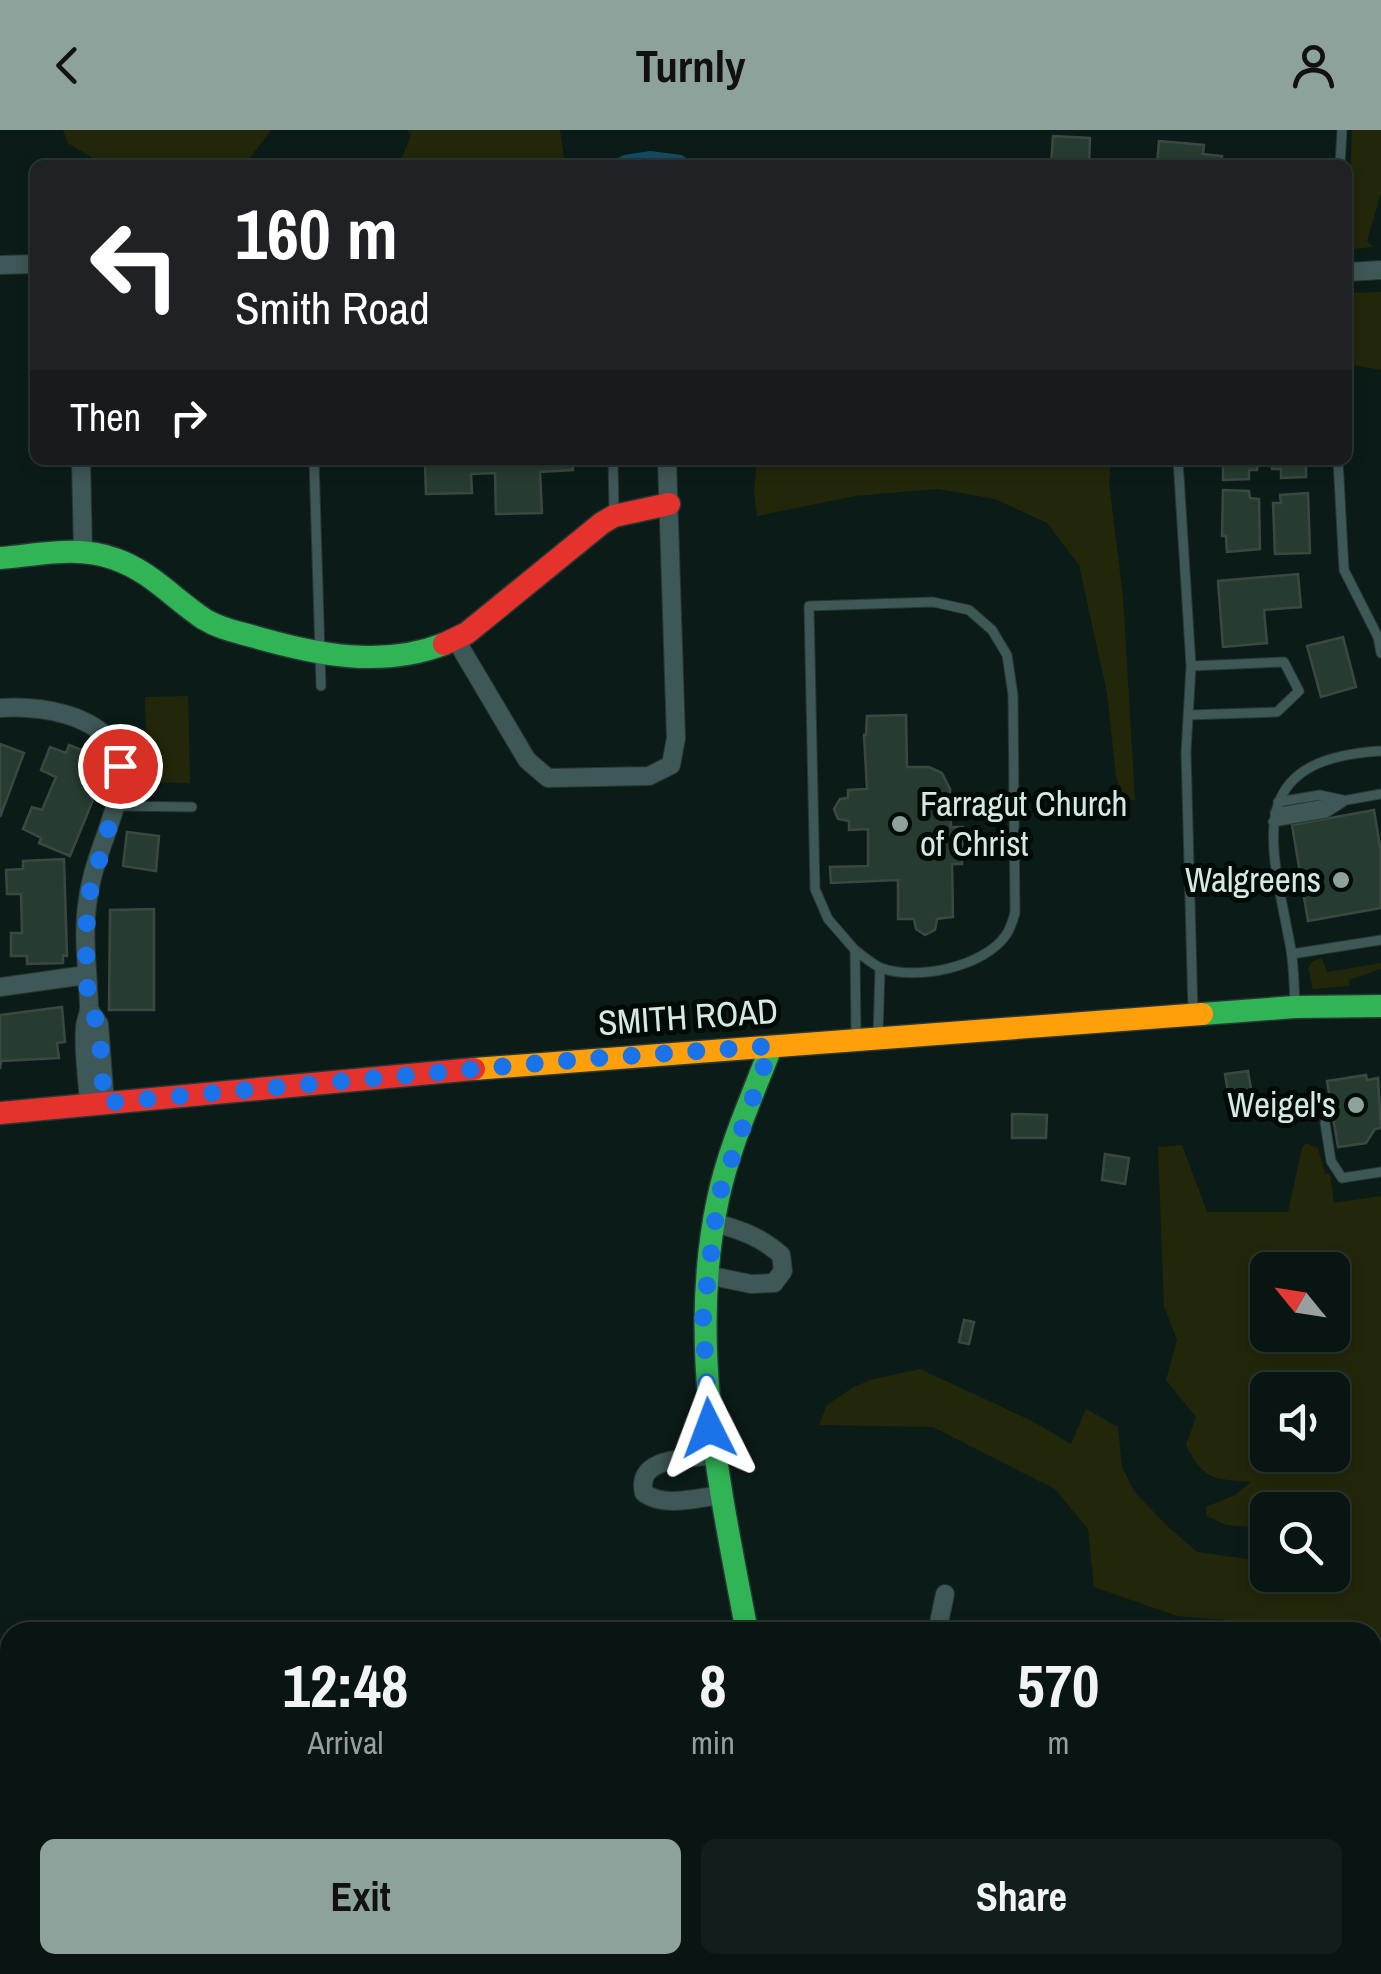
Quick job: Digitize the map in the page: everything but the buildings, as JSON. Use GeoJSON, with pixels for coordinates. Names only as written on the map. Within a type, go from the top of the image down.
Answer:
{"type":"FeatureCollection","features":[{"type":"Feature","properties":{"kind":"street"},"geometry":{"type":"LineString","coordinates":[[0,265],[30,264]]}},
{"type":"Feature","properties":{"kind":"street"},"geometry":{"type":"LineString","coordinates":[[1352,272],[1381,270]]}},
{"type":"Feature","properties":{"kind":"street"},"geometry":{"type":"LineString","coordinates":[[81,465],[83,552]]}},
{"type":"Feature","properties":{"kind":"street"},"geometry":{"type":"LineString","coordinates":[[456,640],[528,760],[541,774],[548,778],[649,776],[665,770],[674,757],[676,738],[667,465]]}},
{"type":"Feature","properties":{"kind":"street"},"geometry":{"type":"LineString","coordinates":[[0,558],[100,554],[138,569],[204,619],[220,626],[336,658],[396,657],[442,648],[456,640],[614,516],[669,504]]}},
{"type":"Feature","properties":{"kind":"street"},"geometry":{"type":"LineString","coordinates":[[0,708],[57,709],[97,728],[114,750],[120,766],[121,785],[87,902],[86,975],[90,1011],[84,1026],[94,1058],[97,1104]]}},
{"type":"Feature","properties":{"kind":"street"},"geometry":{"type":"LineString","coordinates":[[0,987],[86,975]]}},
{"type":"Feature","properties":{"kind":"street","name":"SMITH ROAD"},"geometry":{"type":"LineString","coordinates":[[0,1113],[585,1059],[1295,1007],[1381,1006]]}},
{"type":"Feature","properties":{"kind":"street"},"geometry":{"type":"LineString","coordinates":[[745,1622],[709,1428],[703,1316],[718,1198],[771,1046]]}},
{"type":"Feature","properties":{"kind":"street"},"geometry":{"type":"LineString","coordinates":[[707,1275],[751,1284],[774,1283],[782,1271],[781,1256],[766,1242],[748,1232],[715,1223]]}},
{"type":"Feature","properties":{"kind":"street"},"geometry":{"type":"LineString","coordinates":[[714,1455],[654,1464],[642,1484],[644,1493],[666,1502],[721,1495]]}},
{"type":"Feature","properties":{"kind":"street"},"geometry":{"type":"LineString","coordinates":[[939,1622],[946,1594]]}},
{"type":"Feature","properties":{"kind":"lane"},"geometry":{"type":"LineString","coordinates":[[1340,160],[1342,130]]}},
{"type":"Feature","properties":{"kind":"lane"},"geometry":{"type":"LineString","coordinates":[[314,465],[321,686]]}},
{"type":"Feature","properties":{"kind":"lane"},"geometry":{"type":"LineString","coordinates":[[613,465],[614,516]]}},
{"type":"Feature","properties":{"kind":"lane"},"geometry":{"type":"LineString","coordinates":[[1178,465],[1191,666],[1186,752],[1193,1015]]}},
{"type":"Feature","properties":{"kind":"lane"},"geometry":{"type":"LineString","coordinates":[[1338,465],[1344,570],[1380,637],[1381,653]]}},
{"type":"Feature","properties":{"kind":"lane"},"geometry":{"type":"LineString","coordinates":[[934,602],[969,610],[992,630],[1007,656],[1011,682],[1015,913],[1006,936],[978,957],[923,973],[880,968],[855,950],[828,919],[815,889],[808,606],[934,602]]}},
{"type":"Feature","properties":{"kind":"lane"},"geometry":{"type":"LineString","coordinates":[[1188,714],[1277,712],[1299,690],[1284,662],[1191,666]]}},
{"type":"Feature","properties":{"kind":"lane"},"geometry":{"type":"LineString","coordinates":[[1295,1007],[1292,954],[1274,871],[1274,818],[1278,802],[1291,781],[1309,767],[1352,752],[1381,751]]}},
{"type":"Feature","properties":{"kind":"lane"},"geometry":{"type":"LineString","coordinates":[[1278,802],[1320,795],[1345,800],[1381,794]]}},
{"type":"Feature","properties":{"kind":"lane"},"geometry":{"type":"LineString","coordinates":[[1274,818],[1326,813],[1345,800]]}},
{"type":"Feature","properties":{"kind":"lane"},"geometry":{"type":"LineString","coordinates":[[114,806],[192,807]]}},
{"type":"Feature","properties":{"kind":"lane"},"geometry":{"type":"LineString","coordinates":[[1292,954],[1381,940]]}},
{"type":"Feature","properties":{"kind":"lane"},"geometry":{"type":"LineString","coordinates":[[855,950],[867,1039]]}},
{"type":"Feature","properties":{"kind":"lane"},"geometry":{"type":"LineString","coordinates":[[867,1039],[880,968]]}},
{"type":"Feature","properties":{"kind":"lane"},"geometry":{"type":"LineString","coordinates":[[1325,1123],[1331,1161],[1342,1178],[1381,1172]]}},
{"type":"Feature","properties":{"kind":"green space"},"geometry":{"type":"Polygon","coordinates":[[[63,130],[271,130],[249,160],[91,160],[68,143],[63,130]]]}},
{"type":"Feature","properties":{"kind":"green space"},"geometry":{"type":"Polygon","coordinates":[[[408,130],[560,130],[564,160],[401,160],[411,135],[408,130]]]}},
{"type":"Feature","properties":{"kind":"green space"},"geometry":{"type":"Polygon","coordinates":[[[1352,130],[1381,130],[1381,193],[1367,241],[1374,247],[1352,249],[1352,130]]]}},
{"type":"Feature","properties":{"kind":"green space"},"geometry":{"type":"Polygon","coordinates":[[[1381,292],[1381,370],[1352,365],[1352,293],[1381,292]]]}},
{"type":"Feature","properties":{"kind":"green space"},"geometry":{"type":"Polygon","coordinates":[[[757,465],[1111,465],[1135,800],[1122,800],[1116,776],[1107,693],[1079,565],[1047,523],[995,499],[938,489],[855,496],[757,516],[757,465]]]}},
{"type":"Feature","properties":{"kind":"green space"},"geometry":{"type":"Polygon","coordinates":[[[188,696],[190,783],[147,782],[145,697],[188,696]]]}},
{"type":"Feature","properties":{"kind":"green space"},"geometry":{"type":"Polygon","coordinates":[[[1322,958],[1327,972],[1381,963],[1381,969],[1349,980],[1349,986],[1313,989],[1308,968],[1322,958]]]}},
{"type":"Feature","properties":{"kind":"green space"},"geometry":{"type":"Polygon","coordinates":[[[1306,1143],[1318,1148],[1325,1174],[1330,1174],[1334,1203],[1381,1196],[1381,1622],[1242,1622],[1177,1616],[1094,1587],[1088,1529],[1055,1489],[933,1427],[819,1425],[827,1405],[852,1388],[920,1369],[1032,1421],[1071,1444],[1086,1409],[1118,1427],[1122,1467],[1134,1491],[1166,1525],[1197,1552],[1250,1560],[1250,1592],[1350,1592],[1350,1492],[1250,1492],[1250,1527],[1226,1525],[1207,1516],[1206,1507],[1235,1495],[1251,1482],[1211,1476],[1199,1466],[1186,1445],[1196,1417],[1166,1380],[1177,1340],[1164,1306],[1158,1147],[1182,1145],[1207,1212],[1288,1212],[1306,1143]]]}},
{"type":"Feature","properties":{"kind":"water"},"geometry":{"type":"Polygon","coordinates":[[[650,151],[682,155],[688,160],[614,160],[650,151]]]}},
{"type":"Feature","properties":{"kind":"traffic: fast"},"geometry":{"type":"LineString","coordinates":[[0,558],[72,552],[115,559],[151,578],[210,622],[302,649],[374,657],[397,656],[444,644]]}},
{"type":"Feature","properties":{"kind":"traffic: fast"},"geometry":{"type":"LineString","coordinates":[[1202,1014],[1381,1006]]}},
{"type":"Feature","properties":{"kind":"traffic: fast"},"geometry":{"type":"LineString","coordinates":[[745,1622],[711,1416],[706,1308],[709,1253],[718,1199],[771,1047]]}},
{"type":"Feature","properties":{"kind":"traffic: slow"},"geometry":{"type":"LineString","coordinates":[[474,1069],[1202,1014]]}},
{"type":"Feature","properties":{"kind":"traffic: jam"},"geometry":{"type":"LineString","coordinates":[[444,644],[467,633],[602,523],[614,516],[669,504]]}},
{"type":"Feature","properties":{"kind":"traffic: jam"},"geometry":{"type":"LineString","coordinates":[[0,1113],[474,1069]]}},
{"type":"Feature","properties":{"kind":"place","name":"Farragut Church of Christ"},"geometry":{"type":"Point","coordinates":[900,824]}},
{"type":"Feature","properties":{"kind":"place","name":"Walgreens"},"geometry":{"type":"Point","coordinates":[1341,880]}},
{"type":"Feature","properties":{"kind":"place","name":"Weigel's"},"geometry":{"type":"Point","coordinates":[1356,1105]}},
{"type":"Feature","properties":{"kind":"route"},"geometry":{"type":"LineString","coordinates":[[120,766],[121,785],[87,902],[86,975],[90,1011],[99,1024],[104,1103],[771,1046],[718,1198],[703,1316],[709,1428]]}}]}
